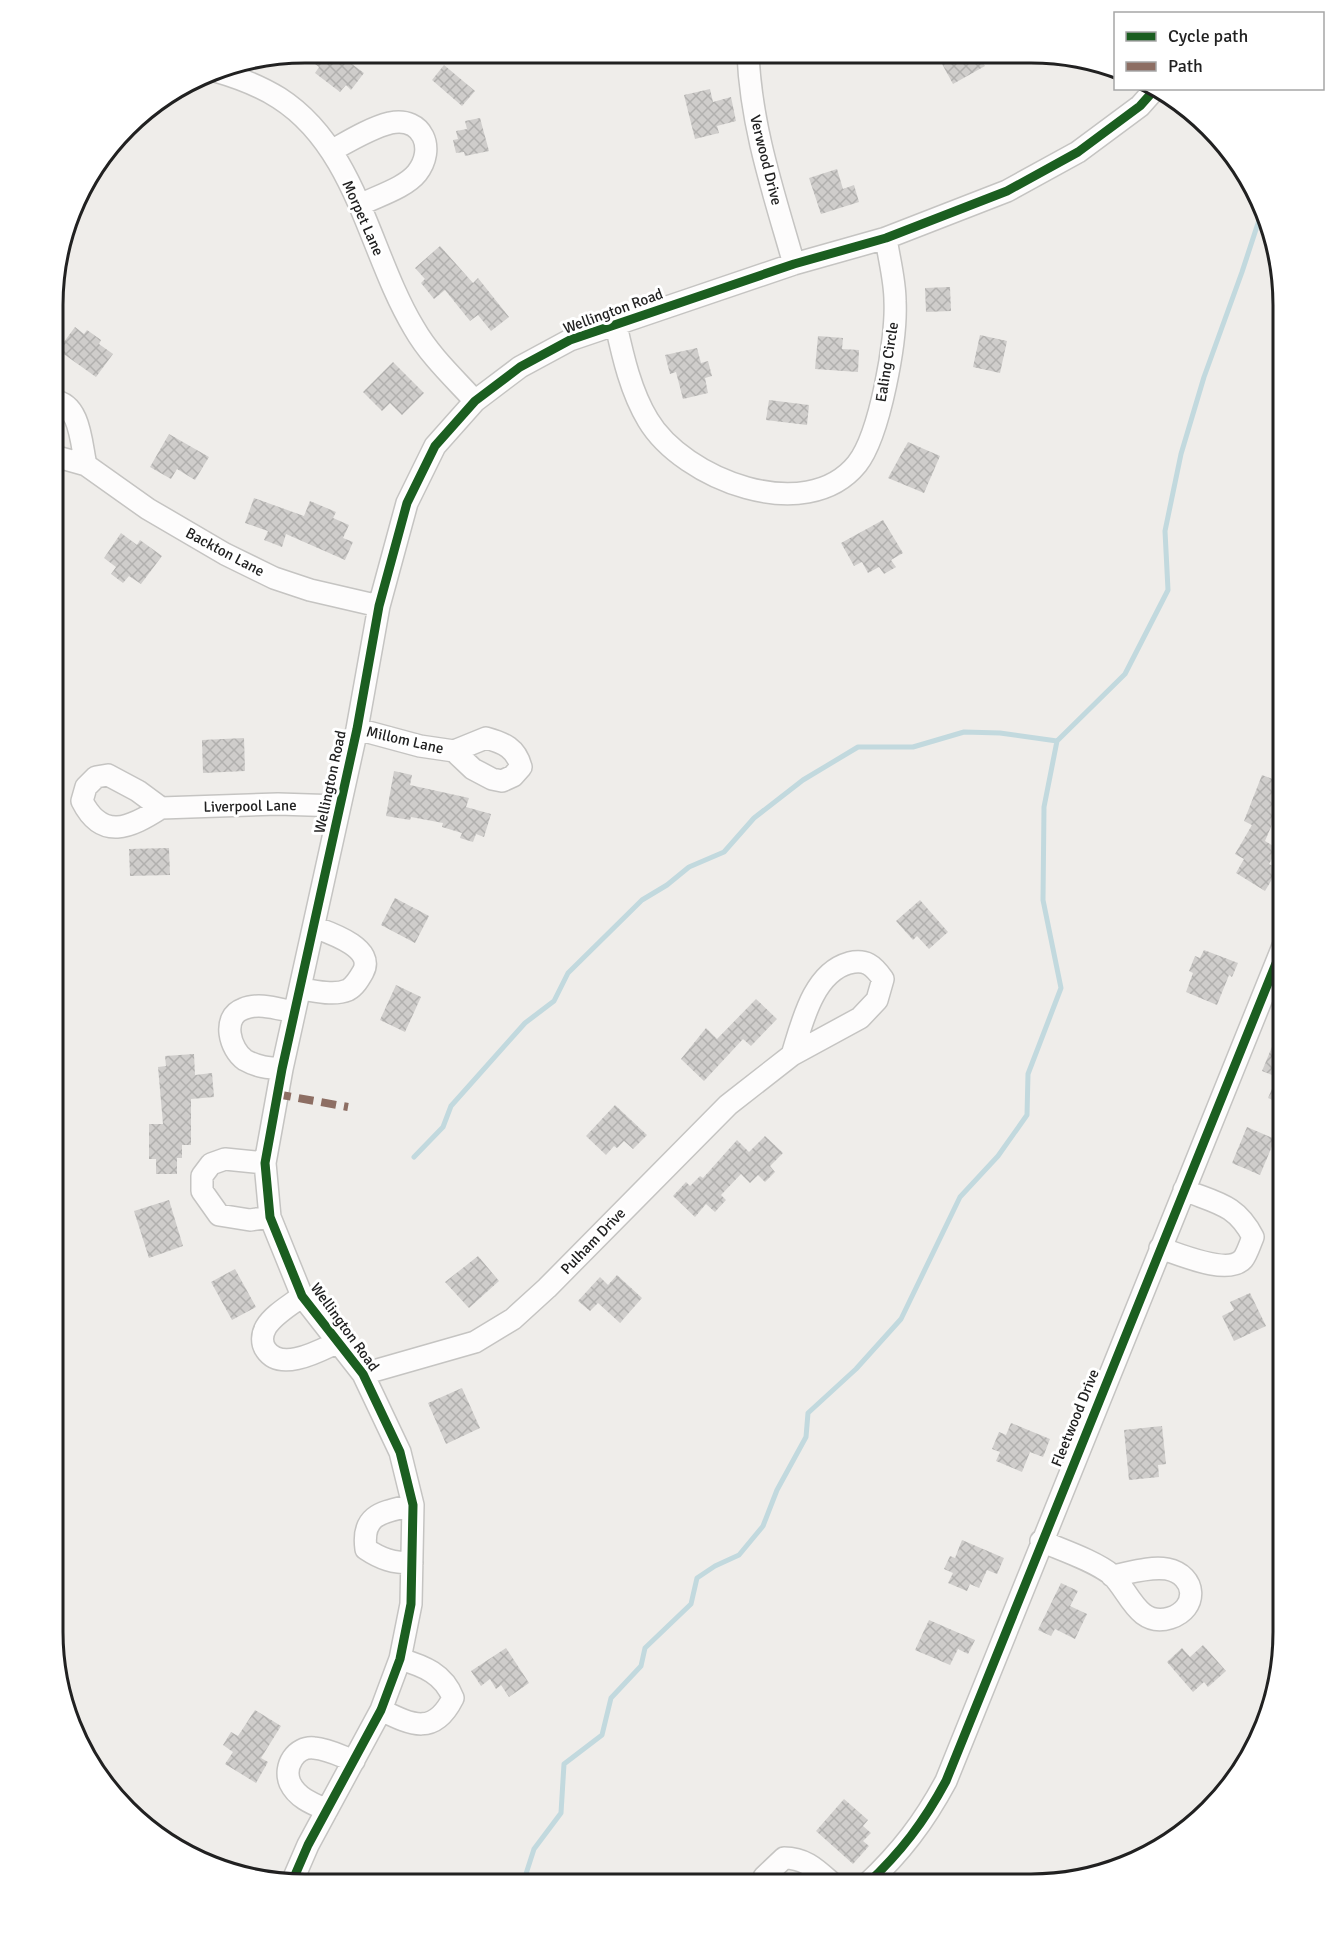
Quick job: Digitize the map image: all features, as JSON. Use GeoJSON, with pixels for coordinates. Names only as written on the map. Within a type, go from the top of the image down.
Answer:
{"type":"FeatureCollection","features":[{"type":"Feature","properties":{"kind":"street","name":"Verwood Drive"},"geometry":{"type":"LineString","coordinates":[[749,63],[759,145],[794,264]]}},
{"type":"Feature","properties":{"kind":"street","name":"Morpet Lane"},"geometry":{"type":"LineString","coordinates":[[227,76],[279,98],[315,129],[331,151],[360,205],[396,295],[414,329],[435,358],[476,401]]}},
{"type":"Feature","properties":{"kind":"street","name":"Wellington Road"},"geometry":{"type":"LineString","coordinates":[[296,1873],[327,1810],[381,1710],[400,1659],[411,1604],[413,1505],[400,1452],[363,1374],[336,1343],[303,1296],[270,1216],[265,1163],[282,1069],[294,1012],[302,989],[357,729],[380,606],[406,503],[435,446],[476,401],[530,362],[570,340],[794,264],[886,238],[1007,192],[1078,152],[1140,106],[1150,94]]}},
{"type":"Feature","properties":{"kind":"street"},"geometry":{"type":"LineString","coordinates":[[331,151],[391,123],[410,123],[422,131],[427,144],[425,159],[416,174],[360,205]]}},
{"type":"Feature","properties":{"kind":"street","name":"Ealing Circle"},"geometry":{"type":"LineString","coordinates":[[616,325],[635,394],[648,421],[672,449],[705,470],[743,487],[781,496],[812,492],[839,481],[857,463],[868,444],[882,403],[896,302],[886,238]]}},
{"type":"Feature","properties":{"kind":"street"},"geometry":{"type":"LineString","coordinates":[[63,404],[70,409],[77,421],[86,465]]}},
{"type":"Feature","properties":{"kind":"street","name":"Backton Lane"},"geometry":{"type":"LineString","coordinates":[[63,459],[86,465],[148,509],[274,578],[380,606]]}},
{"type":"Feature","properties":{"kind":"street","name":"Millom Lane"},"geometry":{"type":"LineString","coordinates":[[357,729],[420,746],[454,751]]}},
{"type":"Feature","properties":{"kind":"street","name":"Liverpool Lane"},"geometry":{"type":"LineString","coordinates":[[161,808],[278,804],[340,806]]}},
{"type":"Feature","properties":{"kind":"street"},"geometry":{"type":"LineString","coordinates":[[302,989],[332,992],[347,990],[357,982],[365,968],[363,956],[352,945],[342,938],[315,927]]}},
{"type":"Feature","properties":{"kind":"street","name":"Pulham Drive"},"geometry":{"type":"LineString","coordinates":[[363,1374],[475,1342],[513,1319],[547,1288],[728,1105],[792,1055],[860,1018],[877,1000],[883,979],[873,964],[859,961],[836,967],[820,984],[809,1006],[792,1055]]}},
{"type":"Feature","properties":{"kind":"street","name":"Fleetwood Drive"},"geometry":{"type":"LineString","coordinates":[[877,1874],[925,1820],[946,1781],[1273,971]]}},
{"type":"Feature","properties":{"kind":"street"},"geometry":{"type":"LineString","coordinates":[[282,1069],[258,1066],[235,1051],[230,1035],[231,1021],[240,1009],[258,1005],[294,1012]]}},
{"type":"Feature","properties":{"kind":"street"},"geometry":{"type":"LineString","coordinates":[[265,1163],[225,1159],[211,1164],[202,1176],[202,1191],[219,1215],[250,1220],[270,1216]]}},
{"type":"Feature","properties":{"kind":"street"},"geometry":{"type":"LineString","coordinates":[[1160,1248],[1212,1264],[1230,1267],[1243,1260],[1253,1237],[1244,1219],[1229,1208],[1184,1190]]}},
{"type":"Feature","properties":{"kind":"street"},"geometry":{"type":"LineString","coordinates":[[303,1296],[278,1314],[266,1327],[262,1340],[265,1349],[273,1356],[286,1359],[320,1351],[336,1343]]}},
{"type":"Feature","properties":{"kind":"street"},"geometry":{"type":"LineString","coordinates":[[412,1563],[395,1563],[380,1558],[366,1549],[364,1533],[370,1521],[379,1514],[413,1505]]}},
{"type":"Feature","properties":{"kind":"street"},"geometry":{"type":"LineString","coordinates":[[1041,1541],[1112,1576]]}},
{"type":"Feature","properties":{"kind":"street"},"geometry":{"type":"LineString","coordinates":[[381,1710],[408,1723],[423,1725],[434,1721],[446,1712],[453,1698],[448,1686],[438,1675],[422,1666],[400,1659]]}},
{"type":"Feature","properties":{"kind":"street"},"geometry":{"type":"LineString","coordinates":[[327,1810],[309,1802],[291,1783],[288,1773],[292,1759],[299,1750],[312,1747],[354,1761]]}},
{"type":"Feature","properties":{"kind":"street"},"geometry":{"type":"LineString","coordinates":[[767,1874],[784,1858],[798,1858],[810,1863],[822,1874]]}},
{"type":"Feature","properties":{"kind":"building"},"geometry":{"type":"Polygon","coordinates":[[[314,63],[350,63],[364,73],[351,90],[346,85],[340,92],[315,73],[319,67],[314,63]]]}},
{"type":"Feature","properties":{"kind":"building"},"geometry":{"type":"Polygon","coordinates":[[[983,63],[985,66],[953,84],[942,64],[983,63]]]}},
{"type":"Feature","properties":{"kind":"building"},"geometry":{"type":"Polygon","coordinates":[[[444,65],[475,91],[462,106],[432,80],[444,65]]]}},
{"type":"Feature","properties":{"kind":"building"},"geometry":{"type":"Polygon","coordinates":[[[710,89],[713,102],[731,97],[736,121],[717,126],[719,133],[695,139],[684,95],[710,89]]]}},
{"type":"Feature","properties":{"kind":"building"},"geometry":{"type":"Polygon","coordinates":[[[480,118],[489,151],[465,156],[464,152],[456,153],[453,140],[458,139],[456,131],[467,129],[465,121],[480,118]]]}},
{"type":"Feature","properties":{"kind":"building"},"geometry":{"type":"Polygon","coordinates":[[[837,169],[843,189],[854,185],[859,202],[821,214],[809,178],[837,169]]]}},
{"type":"Feature","properties":{"kind":"building"},"geometry":{"type":"Polygon","coordinates":[[[440,246],[473,283],[478,278],[509,317],[491,331],[478,315],[470,321],[445,290],[434,299],[421,283],[425,279],[415,268],[440,246]]]}},
{"type":"Feature","properties":{"kind":"building"},"geometry":{"type":"Polygon","coordinates":[[[950,287],[951,311],[926,312],[925,288],[950,287]]]}},
{"type":"Feature","properties":{"kind":"building"},"geometry":{"type":"Polygon","coordinates":[[[75,327],[84,334],[87,330],[101,340],[99,344],[113,354],[96,377],[63,354],[63,343],[75,327]]]}},
{"type":"Feature","properties":{"kind":"building"},"geometry":{"type":"Polygon","coordinates":[[[980,335],[1007,341],[1000,373],[973,367],[980,335]]]}},
{"type":"Feature","properties":{"kind":"building"},"geometry":{"type":"Polygon","coordinates":[[[818,336],[843,338],[842,349],[859,350],[858,372],[815,369],[818,336]]]}},
{"type":"Feature","properties":{"kind":"building"},"geometry":{"type":"Polygon","coordinates":[[[697,348],[701,363],[708,361],[712,376],[705,378],[708,393],[683,399],[676,372],[670,374],[665,355],[697,348]]]}},
{"type":"Feature","properties":{"kind":"building"},"geometry":{"type":"Polygon","coordinates":[[[393,362],[424,393],[402,415],[390,403],[382,411],[363,392],[393,362]]]}},
{"type":"Feature","properties":{"kind":"building"},"geometry":{"type":"Polygon","coordinates":[[[769,400],[809,405],[807,425],[766,420],[769,400]]]}},
{"type":"Feature","properties":{"kind":"building"},"geometry":{"type":"Polygon","coordinates":[[[169,434],[209,457],[195,480],[177,469],[171,479],[150,467],[169,434]]]}},
{"type":"Feature","properties":{"kind":"building"},"geometry":{"type":"Polygon","coordinates":[[[908,442],[940,456],[924,493],[888,478],[908,442]]]}},
{"type":"Feature","properties":{"kind":"building"},"geometry":{"type":"Polygon","coordinates":[[[254,498],[304,516],[310,501],[336,512],[333,518],[349,525],[343,538],[353,542],[345,560],[286,534],[282,547],[264,540],[268,531],[245,523],[254,498]]]}},
{"type":"Feature","properties":{"kind":"building"},"geometry":{"type":"Polygon","coordinates":[[[883,520],[903,553],[891,560],[896,567],[884,574],[879,567],[868,573],[862,562],[854,566],[841,543],[883,520]]]}},
{"type":"Feature","properties":{"kind":"building"},"geometry":{"type":"Polygon","coordinates":[[[121,533],[137,545],[140,540],[162,556],[141,584],[129,576],[123,583],[111,574],[116,567],[104,558],[121,533]]]}},
{"type":"Feature","properties":{"kind":"building"},"geometry":{"type":"Polygon","coordinates":[[[244,738],[245,771],[203,773],[202,740],[244,738]]]}},
{"type":"Feature","properties":{"kind":"building"},"geometry":{"type":"Polygon","coordinates":[[[394,771],[412,775],[410,785],[469,798],[466,807],[491,814],[484,837],[476,834],[473,842],[460,838],[462,833],[442,827],[443,823],[411,817],[410,820],[386,816],[394,771]]]}},
{"type":"Feature","properties":{"kind":"building"},"geometry":{"type":"Polygon","coordinates":[[[1262,775],[1273,779],[1273,822],[1265,841],[1273,846],[1273,857],[1269,864],[1273,866],[1273,877],[1265,891],[1236,873],[1244,859],[1235,854],[1252,825],[1244,821],[1262,775]]]}},
{"type":"Feature","properties":{"kind":"building"},"geometry":{"type":"Polygon","coordinates":[[[169,848],[170,875],[130,876],[129,849],[169,848]]]}},
{"type":"Feature","properties":{"kind":"building"},"geometry":{"type":"Polygon","coordinates":[[[395,898],[429,916],[415,943],[381,925],[395,898]]]}},
{"type":"Feature","properties":{"kind":"building"},"geometry":{"type":"Polygon","coordinates":[[[920,900],[948,932],[929,949],[917,936],[913,940],[896,921],[920,900]]]}},
{"type":"Feature","properties":{"kind":"building"},"geometry":{"type":"Polygon","coordinates":[[[1204,950],[1238,963],[1232,977],[1229,975],[1217,1005],[1186,992],[1193,973],[1189,971],[1195,956],[1200,958],[1204,950]]]}},
{"type":"Feature","properties":{"kind":"building"},"geometry":{"type":"Polygon","coordinates":[[[396,985],[421,997],[405,1032],[380,1020],[396,985]]]}},
{"type":"Feature","properties":{"kind":"building"},"geometry":{"type":"Polygon","coordinates":[[[756,999],[777,1019],[751,1046],[743,1039],[704,1081],[681,1059],[706,1028],[717,1039],[756,999]]]}},
{"type":"Feature","properties":{"kind":"building"},"geometry":{"type":"Polygon","coordinates":[[[1273,1044],[1273,1075],[1262,1071],[1273,1044]]]}},
{"type":"Feature","properties":{"kind":"building"},"geometry":{"type":"Polygon","coordinates":[[[194,1054],[195,1075],[212,1073],[214,1097],[191,1099],[191,1145],[182,1145],[182,1158],[177,1158],[177,1174],[156,1174],[156,1159],[149,1159],[149,1124],[163,1124],[158,1067],[166,1066],[165,1056],[194,1054]]]}},
{"type":"Feature","properties":{"kind":"building"},"geometry":{"type":"Polygon","coordinates":[[[1273,1086],[1273,1100],[1268,1098],[1273,1086]]]}},
{"type":"Feature","properties":{"kind":"building"},"geometry":{"type":"Polygon","coordinates":[[[615,1105],[647,1135],[633,1149],[624,1141],[617,1148],[614,1146],[606,1155],[586,1136],[615,1105]]]}},
{"type":"Feature","properties":{"kind":"building"},"geometry":{"type":"Polygon","coordinates":[[[1247,1127],[1273,1138],[1273,1144],[1260,1175],[1232,1163],[1247,1127]]]}},
{"type":"Feature","properties":{"kind":"building"},"geometry":{"type":"Polygon","coordinates":[[[765,1136],[783,1153],[770,1166],[775,1172],[765,1182],[758,1175],[750,1183],[741,1174],[721,1195],[726,1200],[715,1212],[706,1204],[695,1217],[673,1196],[686,1182],[690,1186],[700,1176],[703,1178],[737,1140],[749,1152],[765,1136]]]}},
{"type":"Feature","properties":{"kind":"building"},"geometry":{"type":"Polygon","coordinates":[[[169,1200],[183,1246],[149,1258],[134,1211],[169,1200]]]}},
{"type":"Feature","properties":{"kind":"building"},"geometry":{"type":"Polygon","coordinates":[[[478,1256],[499,1281],[469,1308],[445,1282],[478,1256]]]}},
{"type":"Feature","properties":{"kind":"building"},"geometry":{"type":"Polygon","coordinates":[[[235,1269],[256,1307],[232,1320],[211,1282],[235,1269]]]}},
{"type":"Feature","properties":{"kind":"building"},"geometry":{"type":"Polygon","coordinates":[[[617,1275],[642,1298],[620,1323],[598,1303],[590,1311],[578,1301],[600,1277],[608,1285],[617,1275]]]}},
{"type":"Feature","properties":{"kind":"building"},"geometry":{"type":"Polygon","coordinates":[[[1250,1293],[1266,1326],[1234,1341],[1222,1316],[1234,1310],[1230,1302],[1250,1293]]]}},
{"type":"Feature","properties":{"kind":"building"},"geometry":{"type":"Polygon","coordinates":[[[462,1388],[480,1428],[446,1444],[428,1403],[462,1388]]]}},
{"type":"Feature","properties":{"kind":"building"},"geometry":{"type":"Polygon","coordinates":[[[1011,1423],[1050,1439],[1043,1457],[1030,1452],[1022,1472],[996,1461],[1000,1452],[992,1449],[999,1432],[1006,1435],[1011,1423]]]}},
{"type":"Feature","properties":{"kind":"building"},"geometry":{"type":"Polygon","coordinates":[[[1162,1426],[1166,1464],[1158,1465],[1159,1477],[1129,1480],[1124,1430],[1162,1426]]]}},
{"type":"Feature","properties":{"kind":"building"},"geometry":{"type":"Polygon","coordinates":[[[962,1540],[1004,1558],[997,1574],[987,1570],[979,1588],[970,1584],[967,1591],[948,1583],[953,1573],[944,1569],[950,1556],[955,1558],[962,1540]]]}},
{"type":"Feature","properties":{"kind":"building"},"geometry":{"type":"Polygon","coordinates":[[[1061,1583],[1078,1591],[1070,1606],[1087,1614],[1075,1639],[1055,1629],[1051,1636],[1038,1630],[1061,1583]]]}},
{"type":"Feature","properties":{"kind":"building"},"geometry":{"type":"Polygon","coordinates":[[[929,1620],[975,1640],[968,1654],[958,1649],[950,1665],[915,1650],[929,1620]]]}},
{"type":"Feature","properties":{"kind":"building"},"geometry":{"type":"Polygon","coordinates":[[[1203,1645],[1226,1671],[1208,1687],[1204,1682],[1193,1692],[1167,1662],[1182,1648],[1190,1657],[1203,1645]]]}},
{"type":"Feature","properties":{"kind":"building"},"geometry":{"type":"Polygon","coordinates":[[[506,1648],[529,1683],[509,1697],[501,1685],[496,1689],[490,1679],[481,1686],[471,1671],[506,1648]]]}},
{"type":"Feature","properties":{"kind":"building"},"geometry":{"type":"Polygon","coordinates":[[[255,1710],[281,1726],[261,1758],[268,1762],[256,1783],[225,1764],[233,1752],[223,1745],[231,1732],[238,1736],[255,1710]]]}},
{"type":"Feature","properties":{"kind":"building"},"geometry":{"type":"Polygon","coordinates":[[[844,1799],[868,1820],[863,1826],[871,1833],[863,1841],[869,1846],[853,1864],[816,1831],[844,1799]]]}},
{"type":"Feature","properties":{"kind":"waterway"},"geometry":{"type":"LineString","coordinates":[[526,1874],[534,1849],[561,1813],[564,1764],[602,1735],[611,1698],[641,1666],[645,1648],[691,1604],[697,1578],[715,1566],[739,1555],[763,1526],[777,1490],[806,1437],[808,1413],[856,1369],[901,1319],[960,1197],[998,1156],[1027,1115],[1028,1074],[1061,988],[1043,900],[1044,807],[1057,741],[1125,674],[1168,590],[1165,531],[1181,454],[1204,377],[1258,222]]}},
{"type":"Feature","properties":{"kind":"waterway"},"geometry":{"type":"LineString","coordinates":[[414,1157],[443,1127],[451,1106],[525,1023],[554,1001],[568,973],[642,900],[667,885],[689,867],[724,852],[754,818],[803,780],[858,747],[913,747],[964,732],[1000,733],[1057,741]]}},
{"type":"Feature","properties":{"kind":"marked path"},"geometry":{"type":"LineString","coordinates":[[276,1094],[348,1107]]}},
{"type":"Feature","properties":{"kind":"cycle path"},"geometry":{"type":"LineString","coordinates":[[296,1873],[308,1845],[381,1710],[400,1659],[411,1604],[413,1505],[400,1452],[363,1374],[302,1296],[270,1217],[265,1163],[282,1069],[357,729],[379,606],[407,503],[435,446],[475,401],[520,367],[570,340],[794,264],[886,238],[1007,191],[1078,152],[1140,106],[1150,94]]}},
{"type":"Feature","properties":{"kind":"cycle path"},"geometry":{"type":"LineString","coordinates":[[877,1874],[911,1836],[946,1781],[1273,971]]}}]}
